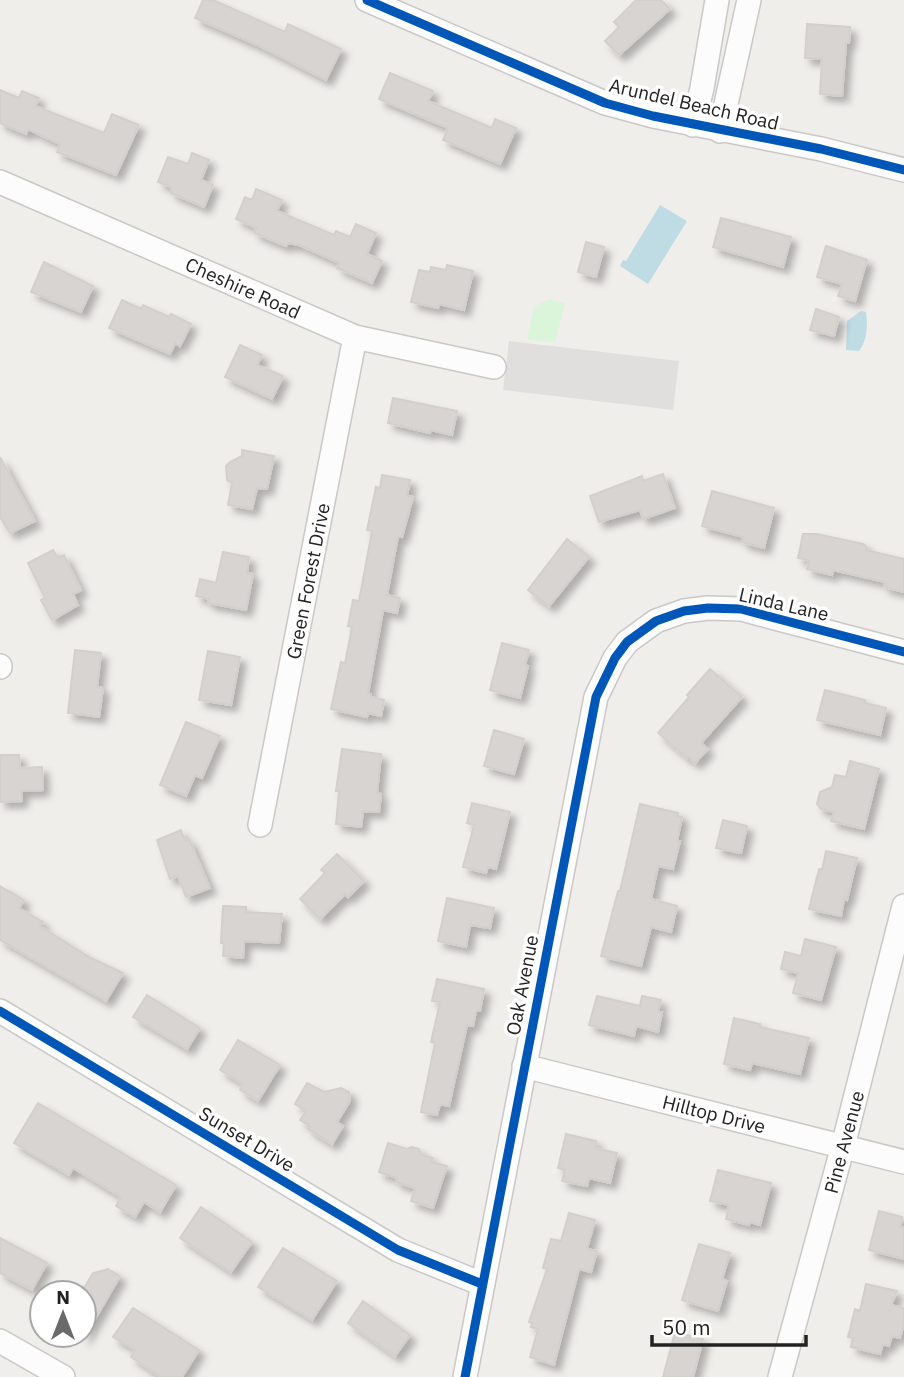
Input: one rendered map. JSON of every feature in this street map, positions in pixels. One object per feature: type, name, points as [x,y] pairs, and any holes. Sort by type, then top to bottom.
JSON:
[{"type":"street","name":"Arundel Beach Road","points":[[367,0],[605,103],[720,131],[821,149],[904,170]]},
{"type":"street","points":[[693,125],[717,0]]},
{"type":"street","points":[[720,131],[749,0]]},
{"type":"street","name":"Cheshire Road","points":[[0,182],[355,337],[494,367]]},
{"type":"street","name":"Green Forest Drive","points":[[260,825],[355,337]]},
{"type":"street","name":"Linda Lane","points":[[656,621],[684,611],[708,608],[741,609],[904,652]]},
{"type":"street","name":"Oak Avenue","points":[[465,1377],[596,698],[604,676],[621,650],[644,628],[656,621]]},
{"type":"street","name":"Pine Avenue","points":[[780,1377],[844,1146],[904,906]]},
{"type":"street","name":"Sunset Drive","points":[[0,1011],[398,1250],[482,1284]]},
{"type":"street","name":"Hilltop Drive","points":[[524,1066],[904,1162]]},
{"type":"street","points":[[0,1341],[63,1377]]},
{"type":"green space","points":[[549,299],[565,303],[555,343],[527,339],[534,307]]},
{"type":"shaded area","points":[[509,341],[679,361],[673,410],[503,390]]},
{"type":"water","points":[[660,205],[687,221],[648,284],[620,266],[623,260],[626,261]]},
{"type":"water","points":[[861,311],[866,312],[867,317],[864,343],[859,351],[846,350],[847,321]]},
{"type":"building","points":[[203,0],[213,0],[285,32],[288,24],[341,49],[326,80],[262,47],[195,18]]},
{"type":"building","points":[[636,0],[661,0],[670,9],[619,55],[605,41],[619,27],[614,22]]},
{"type":"building","points":[[807,24],[850,27],[849,43],[846,43],[842,96],[820,94],[822,59],[805,58]]},
{"type":"building","points":[[390,73],[433,91],[428,101],[492,128],[495,119],[516,128],[500,164],[443,140],[448,128],[379,99]]},
{"type":"building","points":[[0,90],[19,98],[22,91],[39,98],[35,106],[104,133],[112,114],[139,125],[116,175],[57,152],[60,144],[28,129],[26,134],[0,123]]},
{"type":"building","points":[[192,153],[209,160],[201,180],[213,185],[204,207],[171,193],[171,187],[158,182],[168,157],[188,164]]},
{"type":"building","points":[[256,189],[282,200],[277,211],[334,235],[336,231],[350,237],[356,224],[376,233],[367,254],[382,261],[372,283],[337,268],[340,263],[299,245],[288,243],[286,246],[254,233],[257,228],[236,219],[245,197],[252,200]]},
{"type":"building","points":[[721,218],[791,237],[783,267],[713,247]]},
{"type":"building","points":[[586,242],[604,247],[596,277],[578,272]]},
{"type":"building","points":[[826,246],[867,260],[855,301],[838,296],[842,284],[817,277]]},
{"type":"building","points":[[44,262],[93,286],[81,312],[31,292]]},
{"type":"building","points":[[447,265],[473,271],[464,310],[439,304],[438,308],[411,302],[419,270],[430,272],[431,267],[446,270]]},
{"type":"building","points":[[122,300],[141,309],[143,305],[169,317],[171,314],[191,324],[180,346],[175,343],[170,354],[109,328]]},
{"type":"building","points":[[816,309],[839,317],[834,336],[810,330]]},
{"type":"building","points":[[240,345],[262,355],[257,365],[283,376],[272,399],[225,377]]},
{"type":"building","points":[[393,398],[457,411],[452,435],[388,423]]},
{"type":"building","points":[[242,450],[274,456],[267,489],[257,488],[252,509],[228,505],[232,483],[227,480],[226,466],[242,456]]},
{"type":"building","points":[[0,457],[35,521],[10,533],[0,517]]},
{"type":"building","points":[[663,474],[675,508],[643,519],[640,510],[599,522],[590,496],[642,476],[643,481]]},
{"type":"building","points":[[382,475],[410,480],[407,496],[413,497],[402,537],[398,536],[387,595],[400,598],[397,613],[383,610],[368,694],[384,700],[381,716],[368,713],[367,717],[331,709],[341,662],[345,663],[352,627],[348,626],[353,600],[359,601],[372,531],[367,530],[376,487],[380,488]]},
{"type":"building","points":[[712,491],[774,508],[764,548],[742,542],[743,537],[702,526]]},
{"type":"building","points":[[803,534],[817,534],[863,544],[866,550],[904,559],[904,592],[884,587],[885,582],[833,570],[832,575],[807,569],[809,560],[798,558]]},
{"type":"building","points":[[567,539],[589,557],[549,606],[528,590]]},
{"type":"building","points":[[53,550],[58,558],[64,555],[81,590],[73,594],[78,605],[52,620],[41,600],[45,598],[28,563]]},
{"type":"building","points":[[223,552],[249,557],[247,573],[253,574],[246,610],[208,603],[209,599],[196,596],[200,579],[216,583]]},
{"type":"building","points":[[502,643],[529,650],[520,698],[490,690]]},
{"type":"building","points":[[75,650],[101,653],[97,687],[103,688],[99,717],[68,713]]},
{"type":"building","points":[[208,651],[240,657],[231,705],[199,700]]},
{"type":"building","points":[[710,669],[742,697],[701,743],[708,749],[695,763],[658,733]]},
{"type":"building","points":[[825,690],[886,708],[880,735],[817,720]]},
{"type":"building","points":[[186,722],[220,736],[202,778],[195,775],[186,796],[160,785]]},
{"type":"building","points":[[494,730],[524,739],[514,774],[484,766]]},
{"type":"building","points":[[342,749],[381,754],[377,793],[381,794],[379,812],[363,811],[361,827],[336,824],[339,791],[336,791]]},
{"type":"building","points":[[0,755],[19,755],[20,768],[42,767],[43,790],[21,791],[22,801],[0,802]]},
{"type":"building","points":[[850,761],[879,769],[864,829],[831,821],[834,812],[821,809],[817,804],[820,792],[832,787],[835,775],[846,777]]},
{"type":"building","points":[[472,803],[510,812],[496,869],[488,867],[486,873],[463,867],[474,825],[467,823]]},
{"type":"building","points":[[640,804],[678,813],[677,816],[682,817],[677,841],[680,841],[673,869],[658,866],[651,899],[677,906],[671,932],[651,927],[641,966],[601,956],[620,891]]},
{"type":"building","points":[[723,820],[747,826],[741,853],[716,848]]},
{"type":"building","points":[[181,830],[185,841],[189,839],[210,888],[186,897],[178,876],[170,879],[157,840]]},
{"type":"building","points":[[826,851],[857,858],[841,916],[809,909]]},
{"type":"building","points":[[337,854],[364,881],[348,897],[345,894],[320,919],[300,899],[325,873],[321,870]]},
{"type":"building","points":[[0,886],[24,900],[19,908],[43,922],[40,926],[89,957],[123,973],[106,1001],[0,940]]},
{"type":"building","points":[[447,898],[494,908],[490,928],[470,925],[466,947],[438,941]]},
{"type":"building","points":[[223,906],[246,907],[246,912],[282,914],[279,943],[244,941],[243,958],[223,956]]},
{"type":"building","points":[[805,939],[836,947],[821,1000],[793,993],[798,973],[781,969],[785,952],[801,956]]},
{"type":"building","points":[[437,979],[484,989],[480,1011],[476,1011],[473,1026],[467,1025],[449,1106],[440,1104],[437,1115],[421,1112],[440,1002],[432,1001]]},
{"type":"building","points":[[147,995],[200,1028],[187,1049],[133,1017]]},
{"type":"building","points":[[597,996],[640,1006],[642,996],[661,1000],[658,1012],[662,1012],[658,1032],[636,1026],[634,1036],[589,1025]]},
{"type":"building","points":[[734,1018],[809,1038],[800,1074],[752,1063],[750,1070],[724,1064]]},
{"type":"building","points":[[238,1040],[280,1065],[258,1101],[240,1090],[243,1084],[220,1070]]},
{"type":"building","points":[[307,1083],[324,1092],[341,1088],[349,1092],[350,1101],[337,1122],[343,1126],[332,1144],[308,1129],[310,1126],[300,1120],[306,1111],[295,1104]]},
{"type":"building","points":[[38,1103],[176,1185],[160,1212],[144,1202],[135,1217],[116,1206],[121,1197],[73,1168],[69,1175],[14,1143]]},
{"type":"building","points":[[566,1134],[596,1141],[595,1148],[617,1153],[610,1183],[589,1178],[587,1186],[562,1181],[565,1170],[558,1168]]},
{"type":"building","points":[[388,1143],[407,1149],[419,1149],[421,1154],[433,1158],[431,1162],[447,1166],[433,1208],[411,1201],[415,1188],[396,1182],[397,1178],[379,1172]]},
{"type":"building","points":[[718,1170],[771,1183],[760,1225],[726,1219],[729,1205],[710,1201]]},
{"type":"building","points":[[201,1207],[252,1242],[231,1272],[180,1238]]},
{"type":"building","points":[[879,1211],[902,1217],[900,1227],[904,1228],[904,1259],[869,1250]]},
{"type":"building","points":[[569,1213],[595,1220],[587,1249],[597,1251],[591,1272],[579,1269],[554,1365],[530,1357],[538,1329],[531,1327],[532,1323],[529,1322],[547,1269],[543,1268],[551,1239],[561,1241]]},
{"type":"building","points":[[0,1238],[47,1263],[38,1279],[28,1279],[28,1288],[0,1273]]},
{"type":"building","points":[[699,1244],[730,1253],[722,1279],[727,1281],[718,1311],[682,1300]]},
{"type":"building","points":[[283,1248],[337,1281],[312,1320],[258,1287]]},
{"type":"building","points":[[108,1269],[120,1276],[98,1314],[98,1279],[89,1279],[93,1273]]},
{"type":"building","points":[[866,1284],[897,1291],[891,1305],[904,1308],[904,1324],[900,1338],[892,1336],[889,1346],[883,1344],[880,1354],[851,1347],[853,1338],[848,1337],[855,1309],[860,1311]]},
{"type":"building","points":[[363,1301],[410,1335],[395,1356],[348,1323]]},
{"type":"building","points":[[133,1308],[199,1350],[182,1377],[161,1377],[131,1357],[135,1350],[113,1337]]},
{"type":"building","points":[[675,1332],[703,1339],[693,1377],[663,1377]]},
{"type":"cycle path","points":[[367,0],[605,103],[653,116],[821,149],[904,170]]},
{"type":"cycle path","points":[[465,1377],[596,697],[615,658],[627,642],[656,621],[684,611],[708,608],[741,609],[904,652]]},
{"type":"cycle path","points":[[0,1011],[398,1250],[482,1284]]}]
